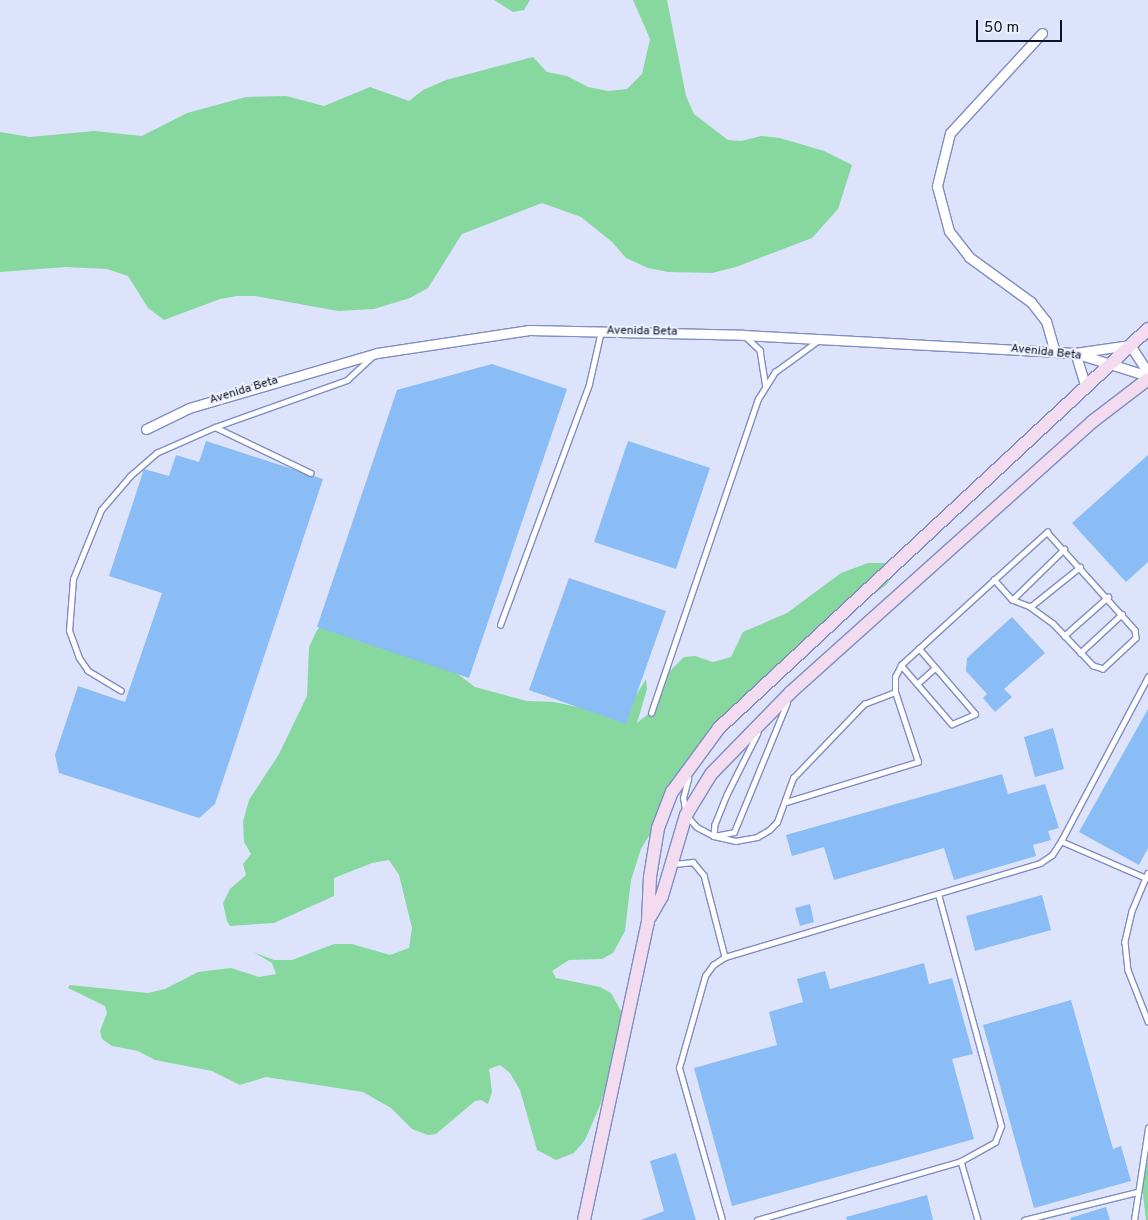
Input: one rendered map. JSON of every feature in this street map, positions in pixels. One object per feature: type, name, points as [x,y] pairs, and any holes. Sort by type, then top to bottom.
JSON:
[{"type":"main road","points":[[584,1220],[648,922],[650,877],[658,828],[672,792],[702,750],[742,706],[1148,329]]},
{"type":"main road","points":[[648,922],[662,896],[686,814],[711,774],[791,692],[1093,421],[1148,376]]},
{"type":"street","points":[[1042,33],[950,133],[937,186],[949,231],[969,257],[1031,302],[1046,321],[1055,352]]},
{"type":"street","name":"Avenida Beta","points":[[146,429],[189,408],[377,353],[529,330],[743,334],[1075,353],[1148,376]]},
{"type":"street","points":[[1086,388],[1075,353],[1130,345],[1148,376]]},
{"type":"lane","points":[[500,625],[589,384],[601,332]]},
{"type":"lane","points":[[743,334],[760,350],[766,386]]},
{"type":"lane","points":[[651,713],[758,399],[775,372],[822,338]]},
{"type":"lane","points":[[121,691],[88,672],[79,658],[68,631],[73,579],[100,510],[130,476],[156,453],[215,427],[347,380],[377,353]]},
{"type":"lane","points":[[215,427],[311,473]]},
{"type":"lane","points":[[786,802],[918,762],[895,692],[895,677],[901,665],[994,580],[1048,532],[1108,597],[1135,630],[1136,638],[1126,651],[1103,669],[1093,666],[1064,636],[1030,607],[1012,600],[994,580]]},
{"type":"lane","points":[[1012,600],[1064,549]]},
{"type":"lane","points":[[1030,607],[1080,567]]},
{"type":"lane","points":[[1064,636],[1108,597]]},
{"type":"lane","points":[[1080,653],[1122,614]]},
{"type":"lane","points":[[901,665],[952,724],[975,714],[918,650]]},
{"type":"lane","points":[[917,684],[935,668]]},
{"type":"lane","points":[[722,1220],[679,1068],[705,976],[713,965],[725,957],[1040,863],[1052,855],[1061,841],[1146,687],[1148,677]]},
{"type":"lane","points":[[714,836],[734,832],[764,753],[791,692]]},
{"type":"lane","points":[[702,750],[686,784],[683,798],[686,814],[697,827],[714,836],[735,841],[756,837],[777,822],[786,802],[793,778],[849,719],[864,704],[895,692]]},
{"type":"lane","points":[[714,836],[715,824],[727,795],[766,716]]},
{"type":"lane","points":[[1061,841],[1147,875],[1132,911],[1125,942],[1128,970],[1148,1021]]},
{"type":"lane","points":[[670,864],[693,862],[704,875],[725,957]]},
{"type":"lane","points":[[756,1220],[961,1160],[995,1142],[1001,1126],[938,894]]},
{"type":"lane","points":[[1134,1220],[1148,1128]]},
{"type":"lane","points":[[961,1160],[978,1220]]},
{"type":"lane","points":[[1024,1220],[1137,1192]]},
{"type":"green space","points":[[494,0],[530,0],[524,10],[513,12]]},
{"type":"green space","points":[[633,0],[667,0],[686,96],[694,114],[728,140],[741,141],[761,136],[780,138],[824,151],[852,165],[838,209],[812,238],[736,267],[712,273],[668,272],[648,268],[626,258],[612,242],[581,217],[542,203],[462,234],[428,288],[410,298],[374,309],[338,311],[255,296],[237,296],[220,299],[164,320],[148,308],[128,276],[107,269],[66,267],[0,272],[0,132],[30,137],[94,131],[142,136],[187,113],[246,97],[286,96],[324,106],[370,87],[409,101],[423,90],[446,80],[533,57],[547,72],[567,76],[588,87],[608,91],[627,89],[642,74],[650,39]]},
{"type":"green space","points":[[868,563],[903,563],[886,585],[850,612],[710,736],[641,849],[631,880],[625,931],[613,953],[602,959],[569,960],[552,971],[556,978],[600,987],[611,993],[621,1011],[621,1033],[601,1103],[585,1140],[574,1153],[556,1160],[537,1150],[520,1090],[510,1073],[500,1065],[489,1069],[492,1092],[488,1104],[481,1100],[475,1101],[436,1134],[428,1135],[412,1129],[391,1108],[363,1092],[266,1077],[240,1085],[212,1071],[155,1060],[138,1051],[112,1046],[102,1039],[100,1031],[107,1013],[105,1006],[68,988],[70,985],[148,993],[165,989],[198,972],[231,968],[259,977],[276,974],[272,963],[253,952],[274,960],[292,960],[334,944],[352,944],[390,955],[409,948],[412,928],[399,875],[389,860],[372,863],[334,878],[334,896],[274,923],[230,926],[227,921],[223,903],[230,889],[246,875],[243,864],[251,854],[244,842],[243,822],[249,800],[279,754],[307,696],[309,647],[317,630],[328,621],[440,661],[475,687],[527,701],[554,702],[606,713],[629,707],[646,679],[647,689],[637,723],[647,715],[666,675],[684,657],[695,656],[713,662],[731,657],[743,632],[787,613],[841,573]]},
{"type":"green space","points":[[1148,1159],[1148,1220],[1146,1220],[1142,1185]]},
{"type":"building","points":[[492,364],[567,389],[469,678],[317,627],[397,390]]},
{"type":"building","points":[[206,441],[323,479],[215,804],[199,818],[59,773],[55,755],[78,686],[125,702],[162,593],[109,576],[144,469],[169,476],[176,455],[199,462]]},
{"type":"building","points":[[628,441],[710,468],[676,569],[594,542]]},
{"type":"building","points":[[1148,455],[1148,562],[1126,582],[1072,523]]},
{"type":"building","points":[[569,578],[666,611],[626,724],[529,690]]},
{"type":"building","points":[[1012,617],[1045,653],[1004,689],[1012,697],[995,712],[983,698],[987,694],[966,671],[967,658]]},
{"type":"building","points":[[1148,709],[1148,848],[1139,865],[1079,832]]},
{"type":"building","points":[[1053,728],[1064,769],[1035,777],[1024,737]]},
{"type":"building","points":[[1002,774],[1008,794],[1045,784],[1059,828],[1048,831],[1051,840],[1033,845],[1036,856],[954,880],[944,848],[834,880],[824,847],[792,856],[786,835]]},
{"type":"building","points":[[1042,895],[1051,930],[975,951],[966,916]]},
{"type":"building","points":[[810,904],[814,922],[800,926],[795,908]]},
{"type":"building","points":[[924,963],[929,984],[952,978],[973,1054],[952,1059],[974,1139],[732,1206],[694,1068],[777,1045],[769,1012],[803,1002],[797,979],[825,971],[830,989]]},
{"type":"building","points":[[1071,1000],[1113,1149],[1121,1146],[1131,1181],[1034,1208],[983,1025]]},
{"type":"building","points":[[676,1153],[696,1220],[641,1220],[664,1211],[650,1161]]},
{"type":"building","points":[[927,1195],[933,1220],[847,1220],[846,1217]]},
{"type":"building","points":[[1106,1207],[1110,1220],[1071,1220],[1070,1218]]}]
